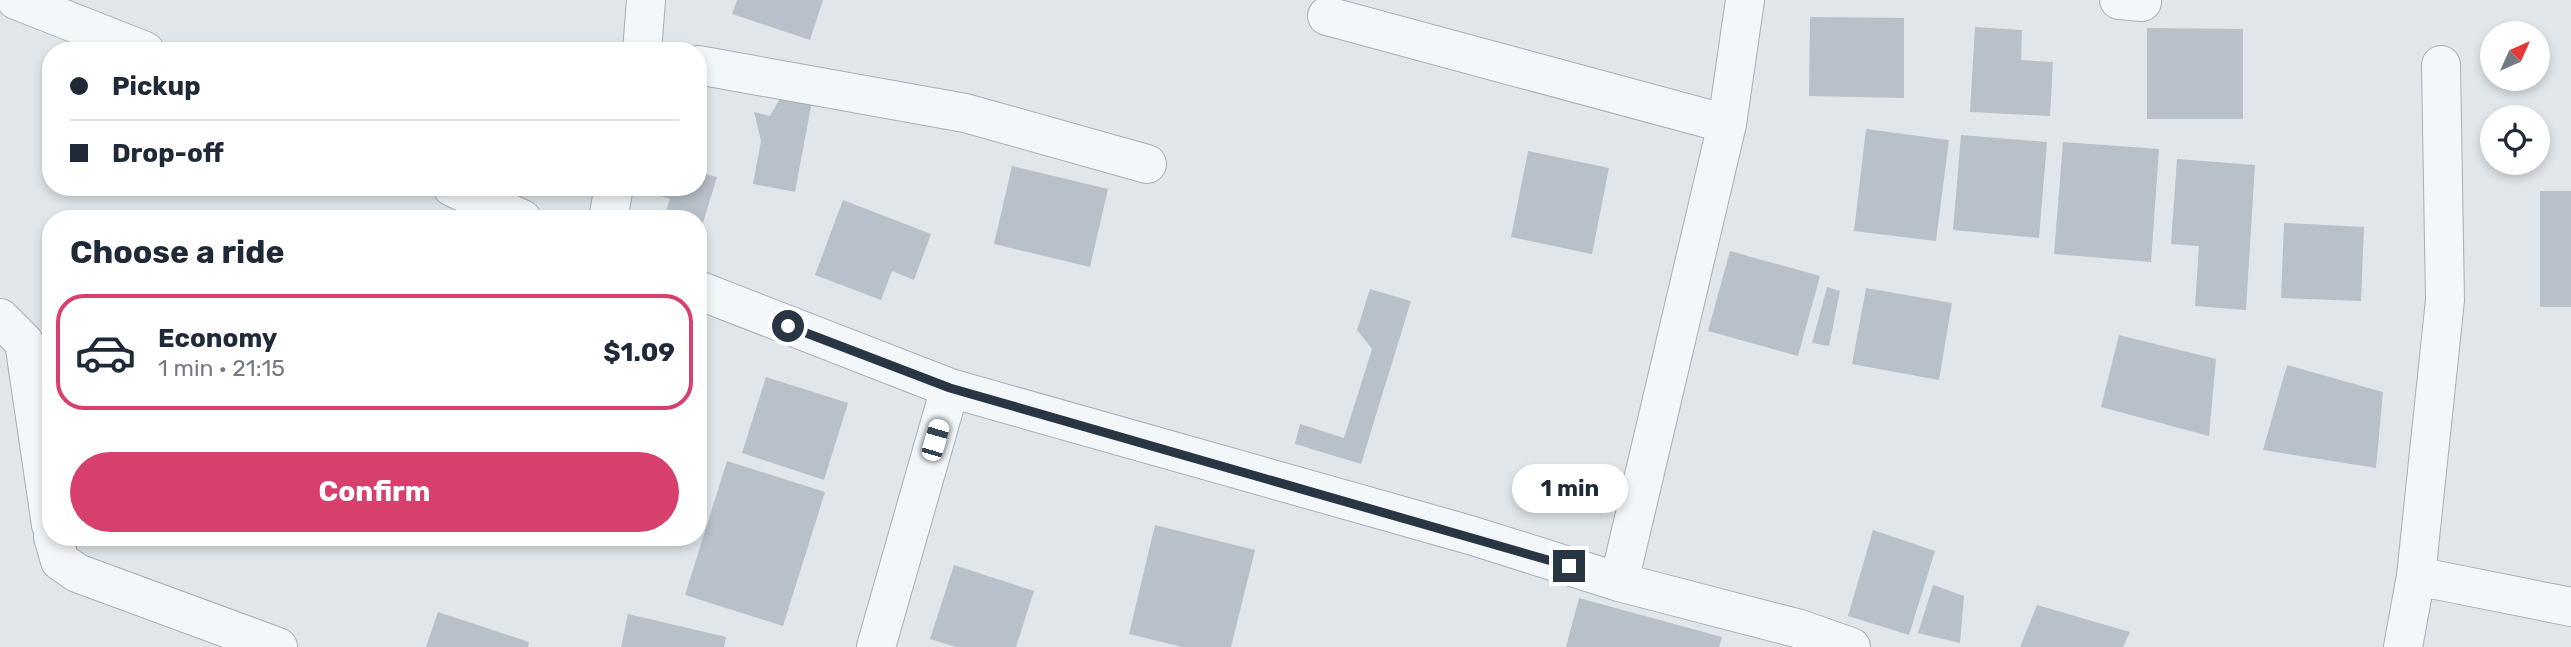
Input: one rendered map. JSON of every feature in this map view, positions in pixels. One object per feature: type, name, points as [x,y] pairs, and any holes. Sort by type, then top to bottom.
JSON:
[{"type":"street","points":[[643,42],[646,0]]},
{"type":"street","points":[[1619,582],[1727,124],[1745,0]]},
{"type":"street","points":[[22,1],[123,42]]},
{"type":"street","points":[[1327,16],[1727,124]]},
{"type":"street","points":[[2403,647],[2416,576],[2445,300],[2441,65]]},
{"type":"street","points":[[707,67],[965,113],[1147,164]]},
{"type":"street","points":[[472,196],[502,210]]},
{"type":"street","points":[[707,294],[950,388],[1470,535],[1797,638],[1851,647]]},
{"type":"street","points":[[0,318],[23,342],[42,466]]},
{"type":"street","points":[[876,647],[950,388]]},
{"type":"street","points":[[55,546],[60,561],[77,573],[278,647]]},
{"type":"street","points":[[2416,576],[2571,607]]},
{"type":"building","points":[[737,0],[823,0],[810,40],[732,14]]},
{"type":"building","points":[[1810,17],[1904,18],[1904,98],[1809,96]]},
{"type":"building","points":[[1975,27],[2022,30],[2021,60],[2053,62],[2050,116],[1970,112]]},
{"type":"building","points":[[2147,28],[2243,29],[2243,119],[2147,119]]},
{"type":"building","points":[[782,95],[812,101],[795,192],[753,184],[761,141],[754,112],[770,116]]},
{"type":"building","points":[[1866,129],[1949,140],[1936,241],[1854,231]]},
{"type":"building","points":[[1961,135],[2047,142],[2039,238],[1953,230]]},
{"type":"building","points":[[2063,142],[2159,149],[2151,262],[2054,254]]},
{"type":"building","points":[[1528,151],[1609,168],[1592,254],[1511,237]]},
{"type":"building","points":[[2177,159],[2255,165],[2246,310],[2195,306],[2199,246],[2171,244]]},
{"type":"building","points":[[1012,166],[1108,189],[1090,267],[994,244]]},
{"type":"building","points":[[707,174],[717,177],[707,210],[666,210],[670,199],[661,196],[707,196]]},
{"type":"building","points":[[2540,191],[2571,191],[2571,307],[2540,307]]},
{"type":"building","points":[[843,200],[931,234],[914,280],[892,271],[881,300],[815,275]]},
{"type":"building","points":[[2284,223],[2364,227],[2361,301],[2281,298]]},
{"type":"building","points":[[1730,251],[1820,276],[1798,356],[1708,331]]},
{"type":"building","points":[[1827,287],[1840,291],[1829,346],[1812,343]]},
{"type":"building","points":[[1866,288],[1952,303],[1939,380],[1852,364]]},
{"type":"building","points":[[1370,289],[1411,301],[1361,464],[1295,444],[1300,424],[1344,438],[1372,349],[1357,330]]},
{"type":"building","points":[[2119,335],[2216,359],[2209,436],[2101,407]]},
{"type":"building","points":[[2287,365],[2383,392],[2376,468],[2263,450]]},
{"type":"building","points":[[766,377],[848,403],[824,480],[742,453]]},
{"type":"building","points":[[727,461],[825,492],[783,626],[685,595],[700,546],[707,546],[707,525]]},
{"type":"building","points":[[1155,525],[1255,550],[1231,647],[1182,647],[1129,634]]},
{"type":"building","points":[[1873,530],[1935,551],[1909,635],[1848,616]]},
{"type":"building","points":[[954,565],[1034,591],[1016,647],[956,647],[930,639]]},
{"type":"building","points":[[1933,585],[1964,596],[1960,643],[1918,633]]},
{"type":"building","points":[[1579,598],[1722,637],[1719,647],[1566,647]]},
{"type":"building","points":[[2037,605],[2130,632],[2123,647],[2020,647]]},
{"type":"building","points":[[438,612],[529,642],[528,647],[426,647]]},
{"type":"building","points":[[628,614],[726,637],[724,647],[621,647]]},
{"type":"route","points":[[788,326],[950,388],[1470,535],[1569,566]]}]
